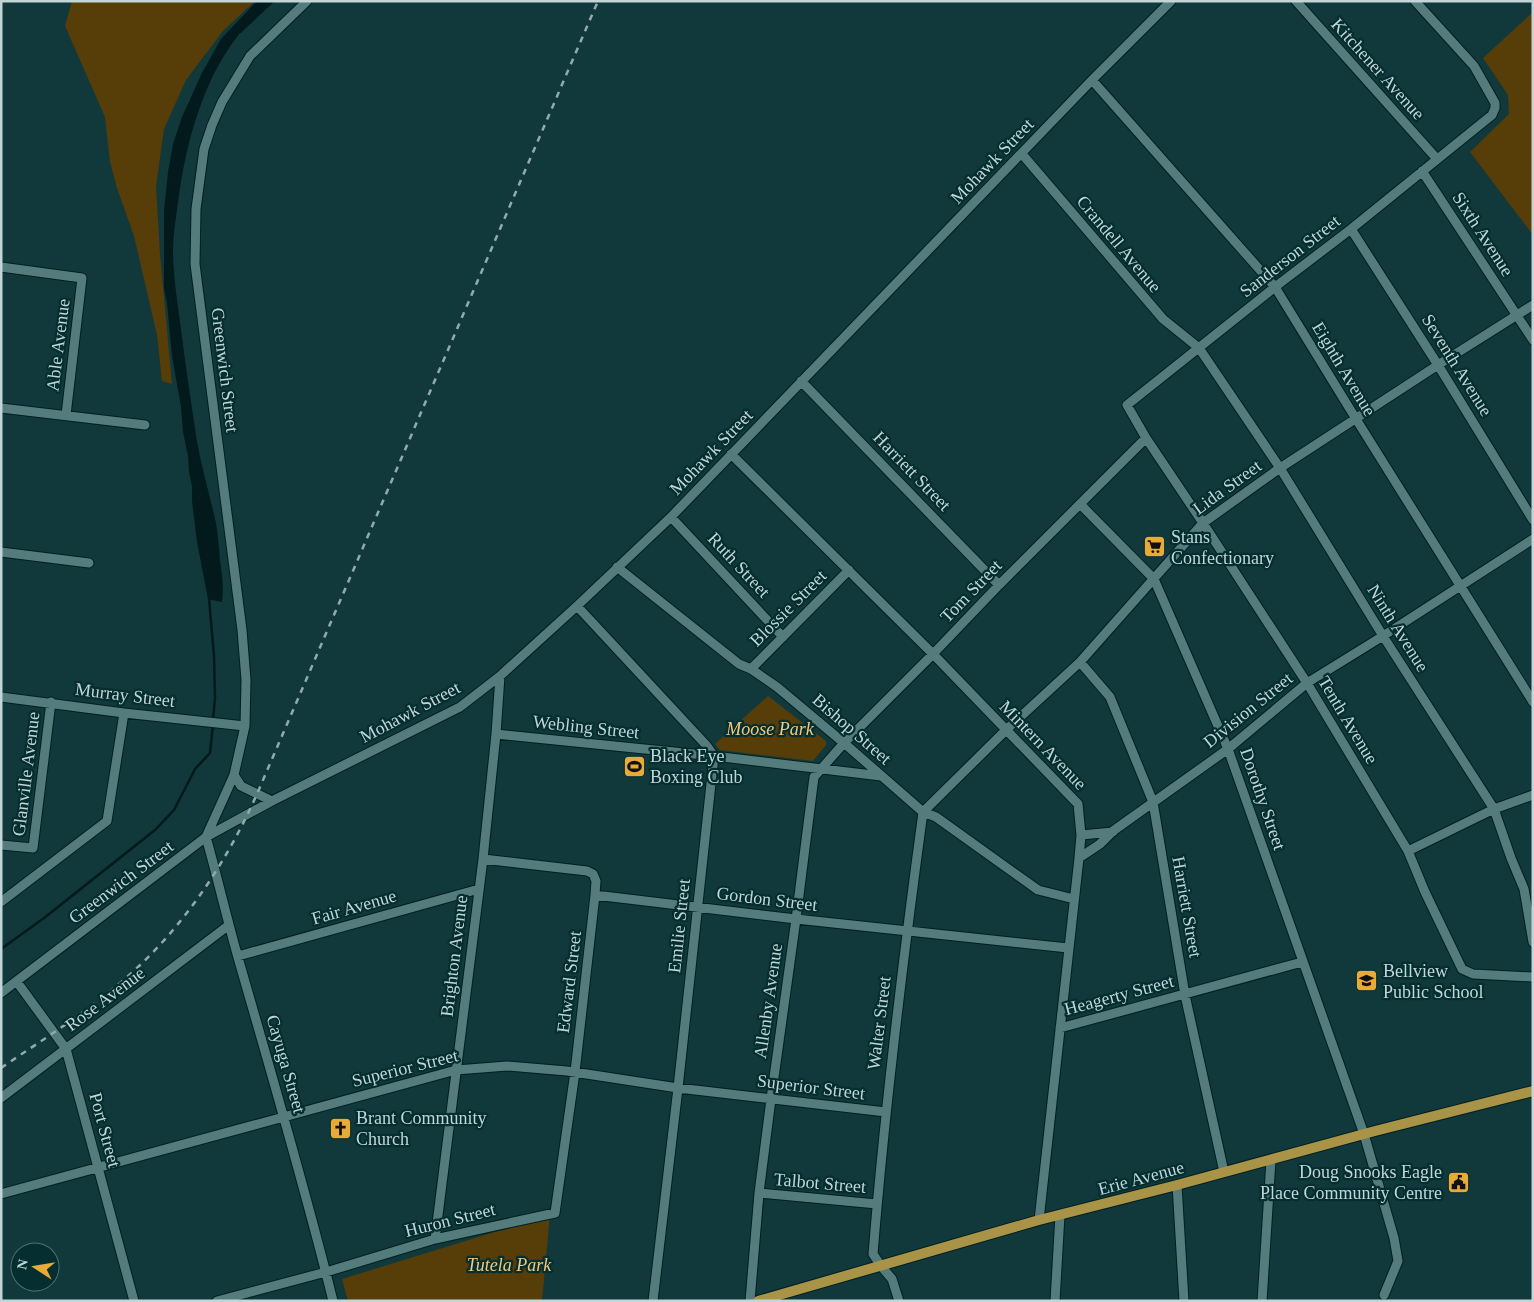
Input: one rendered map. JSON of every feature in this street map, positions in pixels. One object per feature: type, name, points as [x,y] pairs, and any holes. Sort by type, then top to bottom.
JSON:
[{"type":"main road","name":"Erie Avenue","points":[[758,1301],[781,1297],[1039,1220],[1533,1091]]},
{"type":"street","name":"Greenwich Street","points":[[1,993],[206,837],[234,775],[246,680],[242,630],[195,264],[196,209],[204,149],[222,102],[250,56],[307,1]]},
{"type":"street","name":"Mohawk Street","points":[[206,837],[272,801],[460,707],[500,676],[671,517],[1092,80],[1171,1]]},
{"type":"street","name":"Kitchener Avenue","points":[[1296,1],[1437,159]]},
{"type":"street","name":"Sanderson Street","points":[[1146,438],[1127,405],[1350,230],[1492,115],[1496,108],[1495,103],[1474,66],[1416,1]]},
{"type":"street","name":"Eighth Avenue","points":[[1092,80],[1275,287],[1533,702]]},
{"type":"street","name":"Crandell Avenue","points":[[1022,154],[1163,319],[1199,348]]},
{"type":"street","name":"Sixth Avenue","points":[[1422,171],[1533,340]]},
{"type":"street","name":"Seventh Avenue","points":[[1350,230],[1438,364],[1533,520]]},
{"type":"street","name":"Able Avenue","points":[[1,267],[82,278],[66,415]]},
{"type":"street","name":"Lida Street","points":[[923,812],[1006,730],[1080,662],[1203,523],[1280,468],[1438,364],[1533,305]]},
{"type":"street","name":"Ninth Avenue","points":[[1199,348],[1280,468],[1383,636],[1494,809],[1524,889],[1533,942]]},
{"type":"street","name":"Harriett Street","points":[[801,381],[999,585]]},
{"type":"street","points":[[1,408],[145,425]]},
{"type":"street","name":"Tom Street","points":[[821,768],[999,585],[1146,438]]},
{"type":"street","name":"Tenth Avenue","points":[[1146,438],[1307,683],[1408,851],[1425,892],[1462,969],[1472,974],[1533,977]]},
{"type":"street","name":"Mintern Avenue","points":[[731,454],[933,654],[1078,804],[1081,835],[1079,858],[1039,1220]]},
{"type":"street","name":"Dorothy Street","points":[[1080,504],[1154,579],[1228,748],[1364,1134],[1394,1238],[1398,1261],[1384,1295]]},
{"type":"street","name":"Ruth Street","points":[[671,517],[783,636]]},
{"type":"street","name":"Division Street","points":[[1079,858],[1228,748],[1307,683],[1533,538]]},
{"type":"street","points":[[1,552],[89,563]]},
{"type":"street","name":"Bishop Street","points":[[617,567],[739,664],[751,669],[777,687],[923,812],[936,817],[1038,890],[1074,899]]},
{"type":"street","name":"Blossie Street","points":[[751,669],[849,570]]},
{"type":"street","points":[[577,606],[707,746],[714,756]]},
{"type":"street","name":"Harriett Street","points":[[1080,662],[1110,697],[1153,802],[1185,995],[1224,1172]]},
{"type":"street","name":"Brighton Avenue","points":[[435,1240],[483,858],[500,676]]},
{"type":"street","name":"Murray Street","points":[[1,696],[124,713],[240,726]]},
{"type":"street","name":"Glanville Avenue","points":[[1,845],[33,848],[51,702]]},
{"type":"street","points":[[1,902],[107,821],[124,713]]},
{"type":"street","name":"Webling Street","points":[[496,734],[714,756],[881,776]]},
{"type":"street","name":"Emilie Street","points":[[653,1301],[714,756]]},
{"type":"street","name":"Allenby Avenue","points":[[750,1301],[759,1193],[771,1098],[814,777],[821,768]]},
{"type":"street","points":[[234,775],[241,786],[272,801]]},
{"type":"street","points":[[1408,851],[1494,809],[1533,795]]},
{"type":"street","name":"Walter Street","points":[[899,1301],[892,1279],[873,1254],[906,930],[923,812]]},
{"type":"street","points":[[1081,835],[1113,832]]},
{"type":"street","name":"Cayuga Street","points":[[206,837],[333,1301]]},
{"type":"street","points":[[483,858],[587,871],[595,877],[595,895]]},
{"type":"street","name":"Fair Avenue","points":[[238,956],[479,889]]},
{"type":"street","name":"Gordon Street","points":[[595,895],[1068,948]]},
{"type":"street","name":"Edward Street","points":[[575,1072],[595,895]]},
{"type":"street","name":"Rose Avenue","points":[[1,1098],[229,925]]},
{"type":"street","name":"Heagerty Street","points":[[1060,1028],[1302,962]]},
{"type":"street","name":"Port Street","points":[[17,982],[66,1049],[134,1301]]},
{"type":"street","name":"Superior Street","points":[[1,1194],[456,1070],[507,1066],[575,1072],[678,1088],[886,1112]]},
{"type":"street","name":"Huron Street","points":[[216,1301],[326,1272],[435,1240],[556,1213],[575,1072]]},
{"type":"street","points":[[1262,1301],[1270,1160]]},
{"type":"street","points":[[1177,1185],[1184,1301]]},
{"type":"street","name":"Talbot Street","points":[[759,1193],[877,1204]]},
{"type":"street","points":[[1054,1301],[1060,1215]]},
{"type":"green space","points":[[72,1],[255,1],[223,31],[186,80],[164,129],[156,186],[172,384],[162,381],[157,335],[134,236],[110,162],[105,117],[65,26]]},
{"type":"green space","points":[[1533,12],[1533,235],[1470,152],[1509,114],[1508,95],[1483,58]]},
{"type":"green space","name":"Moose Park","points":[[768,696],[826,741],[826,745],[813,761],[720,750],[715,744]]},
{"type":"green space","name":"Tutela Park","points":[[550,1215],[542,1301],[348,1301],[342,1279]]},
{"type":"water","points":[[257,1],[272,1],[251,20],[233,42],[218,66],[196,119],[182,174],[173,244],[175,286],[197,442],[217,528],[223,592],[222,602],[208,599],[197,542],[192,486],[172,356],[164,289],[164,210],[173,144],[182,117],[202,73],[221,39]]},
{"type":"waterway","points":[[260,11],[240,32],[273,1]]},
{"type":"waterway","points":[[209,598],[214,656],[215,698],[213,719]]},
{"type":"waterway","points":[[1,949],[44,918],[155,830],[174,810],[195,769],[210,753],[213,725]]},
{"type":"railway","points":[[1,1068],[58,1030],[114,988],[137,968],[158,947],[197,900],[230,848],[257,794],[598,1]]},
{"type":"place","name":"Stans Confectionary","points":[[1155,547]]},
{"type":"place","name":"Black Eye Boxing Club","points":[[634,766]]},
{"type":"place","name":"Bellview Public School","points":[[1367,981]]},
{"type":"place","name":"Brant Community Church","points":[[340,1128]]},
{"type":"place","name":"Doug Snooks Eagle Place Community Centre","points":[[1458,1182]]}]
